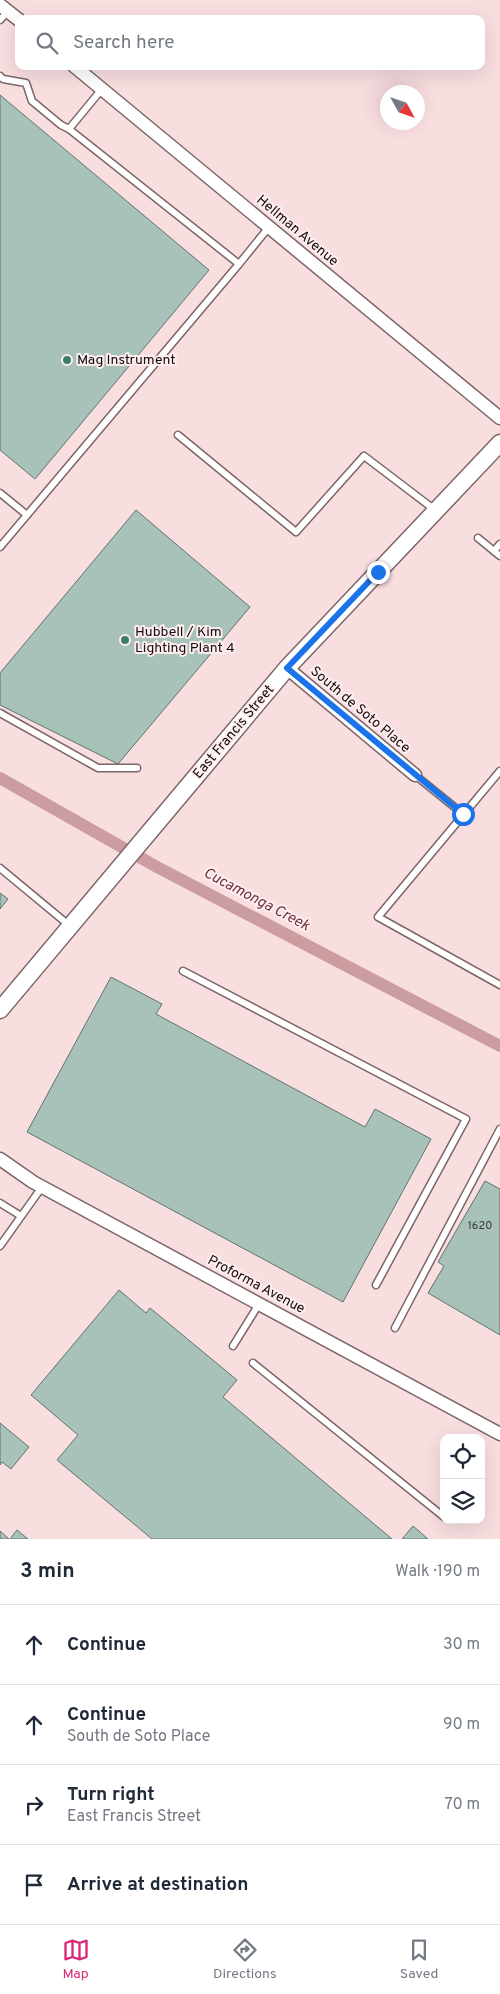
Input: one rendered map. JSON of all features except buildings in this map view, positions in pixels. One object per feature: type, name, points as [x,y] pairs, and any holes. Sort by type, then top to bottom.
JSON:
[{"type":"street","points":[[3,12],[15,18]]},
{"type":"street","name":"Hellman Avenue","points":[[79,70],[500,418]]},
{"type":"street","name":"East Francis Street","points":[[0,1010],[287,668],[500,443]]},
{"type":"street","name":"South de Soto Place","points":[[287,668],[415,776]]},
{"type":"street","name":"Proforma Avenue","points":[[0,1159],[42,1187],[500,1434]]},
{"type":"lane","points":[[0,76],[3,79],[26,83],[32,101],[61,125],[69,128],[238,264]]},
{"type":"lane","points":[[69,128],[102,89]]},
{"type":"lane","points":[[0,547],[269,227]]},
{"type":"lane","points":[[178,435],[296,532],[364,456],[436,511]]},
{"type":"lane","points":[[0,493],[27,515]]},
{"type":"lane","points":[[478,538],[500,556]]},
{"type":"lane","points":[[494,551],[500,544]]},
{"type":"lane","points":[[0,713],[98,768],[137,768]]},
{"type":"lane","points":[[500,771],[378,917],[500,985]]},
{"type":"lane","points":[[415,776],[463,814]]},
{"type":"lane","points":[[0,868],[70,926]]},
{"type":"lane","points":[[183,971],[466,1119],[376,1285]]},
{"type":"lane","points":[[396,1328],[500,1129]]},
{"type":"lane","points":[[0,1246],[42,1187]]},
{"type":"lane","points":[[0,1203],[22,1216]]},
{"type":"lane","points":[[233,1346],[260,1304]]},
{"type":"lane","points":[[253,1363],[440,1514]]},
{"type":"waterway","name":"Cucamonga Creek","points":[[0,778],[157,867],[500,1046]]},
{"type":"place","name":"Mag Instrument","points":[[67,360]]},
{"type":"place","name":"Hubbell / Kim Lighting Plant 4","points":[[125,640]]},
{"type":"route","points":[[378,572],[287,668],[463,814]]}]
